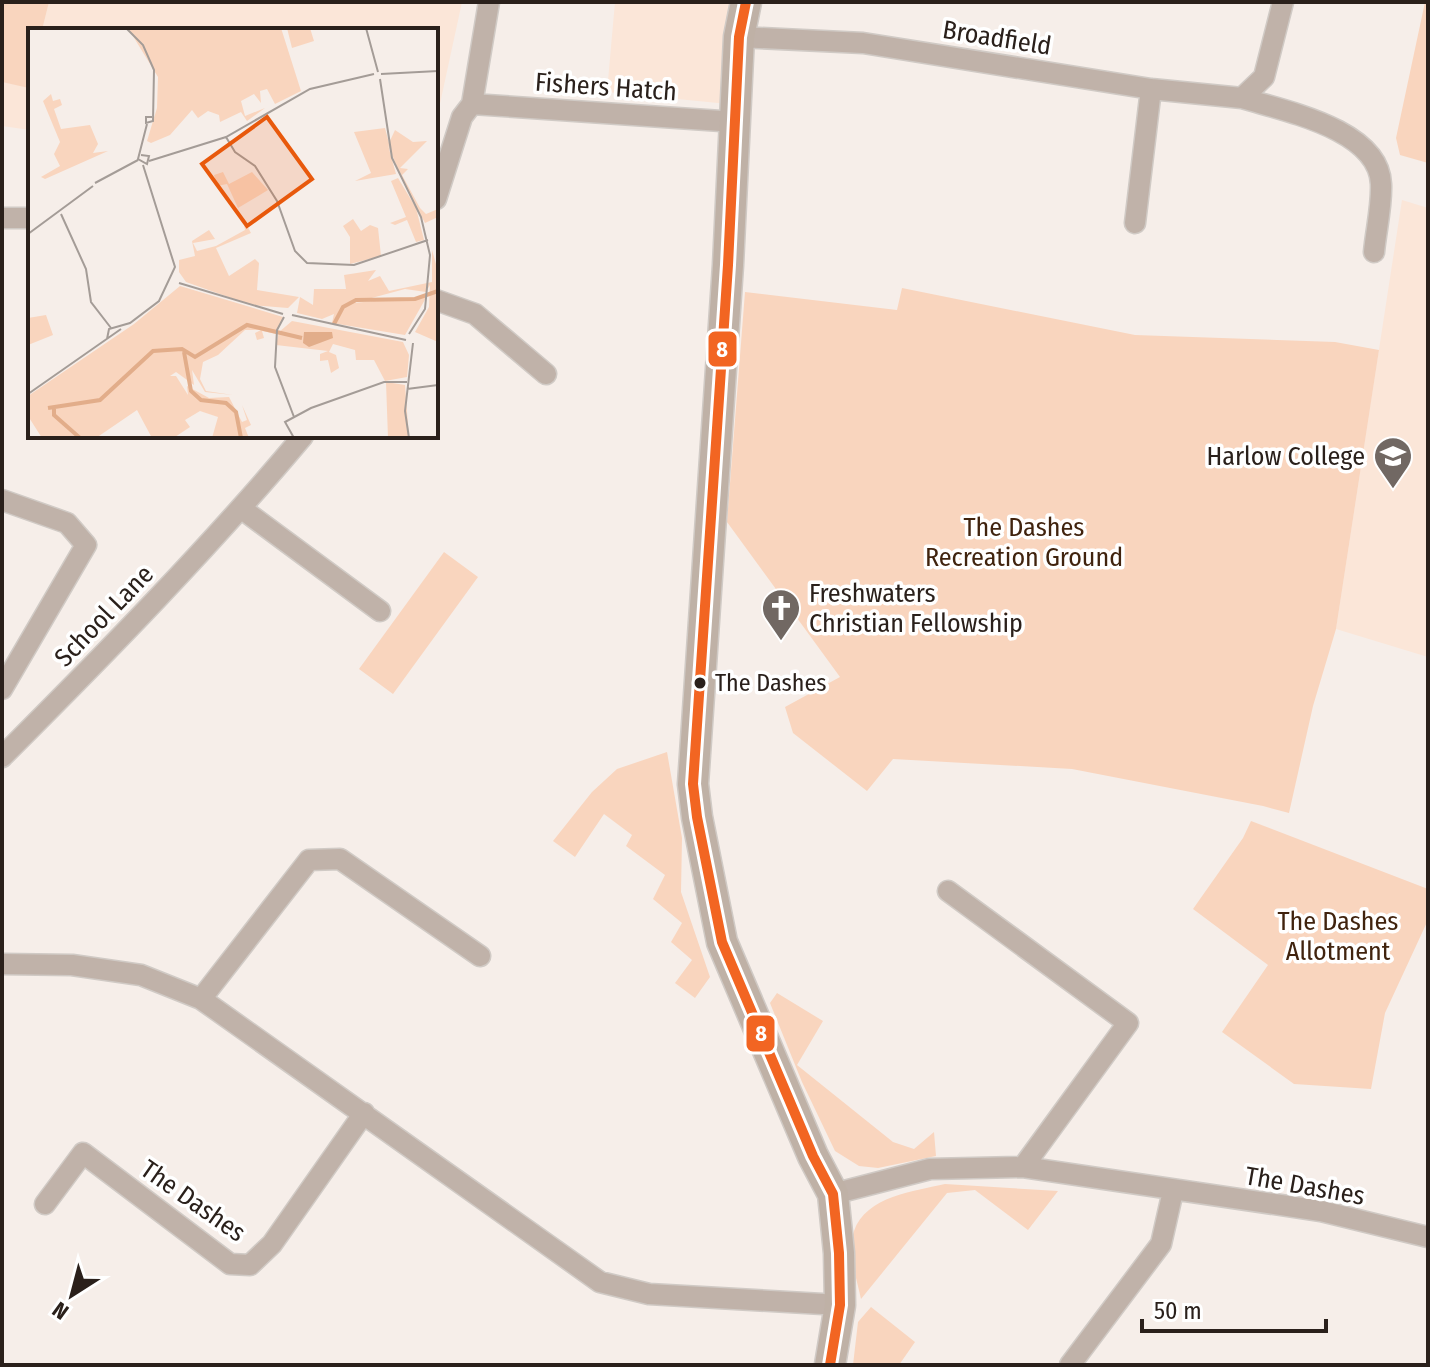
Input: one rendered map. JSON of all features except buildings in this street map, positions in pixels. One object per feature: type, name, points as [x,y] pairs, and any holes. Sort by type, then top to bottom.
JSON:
[{"type":"street","points":[[438,193],[462,117],[472,104],[489,2]]},
{"type":"street","points":[[746,2],[739,37],[693,784],[722,942],[813,1156],[833,1194],[840,1305],[830,1365]]},
{"type":"street","points":[[1242,98],[1264,77],[1283,2]]},
{"type":"street","name":"Broadfield","points":[[739,37],[863,43],[1151,89],[1242,98],[1332,126],[1370,154],[1381,182],[1374,252]]},
{"type":"street","points":[[1135,223],[1151,89]]},
{"type":"street","name":"Fishers Hatch","points":[[472,104],[736,122]]},
{"type":"street","points":[[2,218],[28,218]]},
{"type":"street","points":[[438,301],[475,314],[546,374]]},
{"type":"street","name":"School Lane","points":[[2,757],[242,509],[301,438]]},
{"type":"street","points":[[2,500],[67,523],[86,545],[2,689]]},
{"type":"street","points":[[242,509],[380,611]]},
{"type":"street","points":[[201,999],[309,860],[340,859],[480,956]]},
{"type":"street","points":[[948,891],[1128,1023],[1023,1167]]},
{"type":"street","points":[[2,964],[72,965],[141,975],[201,999],[600,1282],[649,1294],[840,1305]]},
{"type":"street","name":"The Dashes","points":[[45,1204],[83,1153],[230,1264],[250,1265],[272,1244],[364,1113]]},
{"type":"street","name":"The Dashes","points":[[833,1194],[930,1169],[1023,1167],[1321,1211],[1428,1237]]},
{"type":"street","points":[[1070,1365],[1161,1244],[1173,1191]]},
{"type":"shaded area","points":[[49,2],[462,2],[438,113],[438,28],[42,28]]},
{"type":"shaded area","points":[[615,2],[734,2],[728,104],[607,92]]},
{"type":"shaded area","points":[[2,82],[28,87],[28,130],[2,126]]},
{"type":"shaded area","name":"Harlow College","points":[[1402,200],[1428,208],[1428,657],[1336,629]]},
{"type":"green space","points":[[2,2],[49,2],[42,28],[28,28],[28,88],[2,82]]},
{"type":"green space","points":[[1425,2],[1428,2],[1428,163],[1400,155],[1396,138]]},
{"type":"green space","name":"The Dashes Recreation Ground","points":[[902,288],[1135,335],[1335,342],[1379,350],[1336,629],[1313,706],[1289,813],[1072,769],[893,759],[867,791],[793,733],[785,707],[840,677],[727,522],[745,292],[897,310]]},
{"type":"green space","points":[[444,552],[478,577],[393,694],[359,669]]},
{"type":"green space","points":[[667,752],[682,838],[681,892],[710,977],[695,998],[675,983],[692,960],[671,942],[682,923],[653,899],[665,875],[626,846],[632,835],[604,814],[575,857],[553,841],[592,792],[617,769]]},
{"type":"green space","name":"The Dashes Allotment","points":[[1251,821],[1428,889],[1428,920],[1385,1013],[1371,1089],[1294,1084],[1222,1032],[1268,965],[1193,909],[1243,838]]},
{"type":"green space","points":[[777,993],[823,1021],[797,1065],[893,1142],[914,1149],[934,1132],[936,1156],[878,1168],[859,1166],[835,1151],[802,1082],[770,1003]]},
{"type":"green space","points":[[945,1184],[1058,1191],[1028,1230],[975,1190],[947,1193],[861,1299],[852,1247],[854,1231],[860,1219],[869,1210],[893,1197]]},
{"type":"green space","points":[[871,1307],[915,1342],[899,1365],[853,1365],[858,1322]]},
{"type":"transit line","name":"8","points":[[746,2],[739,37],[728,265],[693,784],[722,942],[813,1156],[833,1194],[840,1305],[830,1365]]},
{"type":"place","name":"Harlow College","points":[[1393,490]]},
{"type":"place","name":"Freshwaters Christian Fellowship","points":[[781,642]]},
{"type":"place","name":"The Dashes","points":[[700,683]]}]
